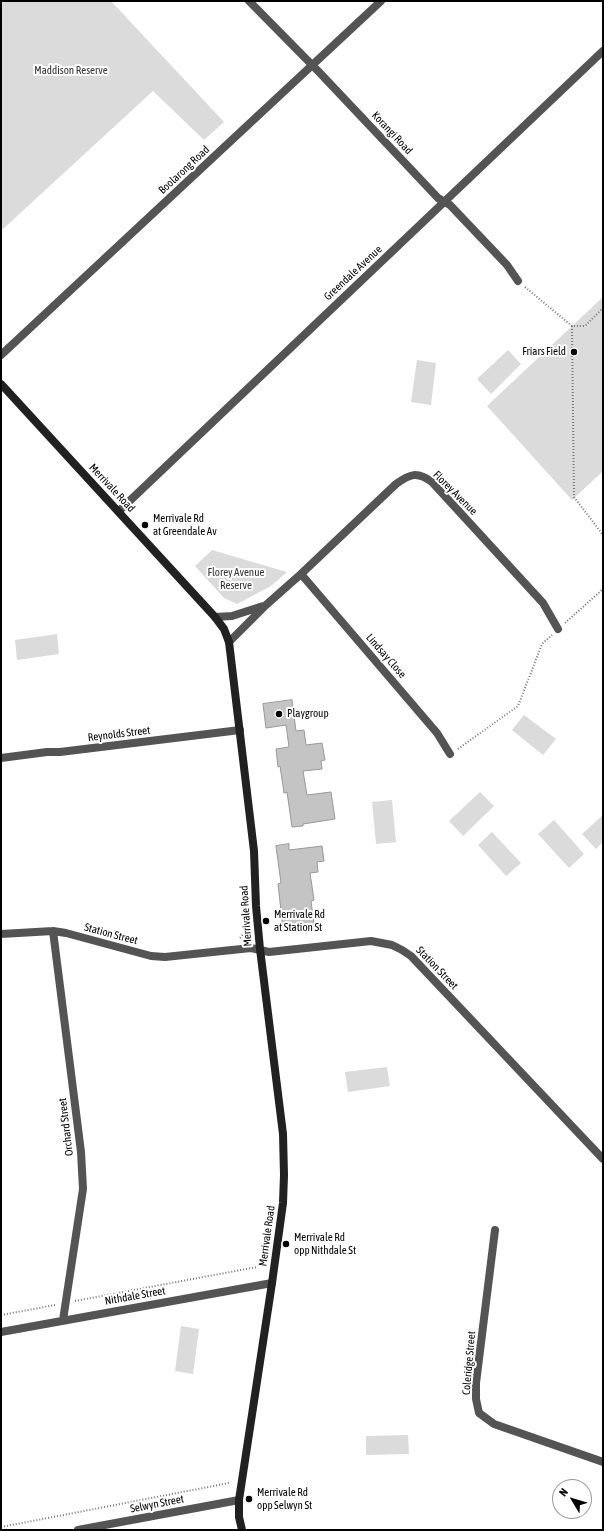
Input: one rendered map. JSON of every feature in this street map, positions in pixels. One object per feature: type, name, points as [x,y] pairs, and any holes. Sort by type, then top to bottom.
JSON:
[{"type":"street","name":"Korangi Road","points":[[249,1],[438,198],[450,205],[506,265],[518,281]]},
{"type":"street","name":"Boolarong Road","points":[[1,354],[381,1]]},
{"type":"street","name":"Greendale Avenue","points":[[119,511],[603,51]]},
{"type":"street","name":"Merrivale Road","points":[[1,384],[215,616],[224,629],[229,642],[254,852],[256,906],[260,950],[283,1134],[284,1175],[283,1203],[272,1283],[239,1500],[239,1517],[242,1530]]},
{"type":"street","name":"Florey Avenue","points":[[229,642],[266,605],[396,484],[408,475],[425,477],[432,482],[543,603],[558,629]]},
{"type":"street","name":"Lindsay Close","points":[[301,574],[437,733],[450,754]]},
{"type":"street","name":"Florey Avenue","points":[[215,616],[232,616],[266,605]]},
{"type":"street","name":"Reynolds Street","points":[[1,758],[240,730]]},
{"type":"street","name":"Station Street","points":[[1,934],[53,931],[66,933],[151,956],[178,956],[251,948],[269,952],[371,941],[382,942],[402,950],[411,956],[603,1159]]},
{"type":"street","name":"Orchard Street","points":[[53,931],[81,1152],[83,1189],[63,1320]]},
{"type":"street","name":"Coleridge Street","points":[[495,1230],[476,1383],[478,1414],[494,1424],[603,1462]]},
{"type":"street","name":"Nithdale Street","points":[[1,1332],[272,1283]]},
{"type":"street","name":"Selwyn Street","points":[[78,1530],[239,1500]]},
{"type":"path","points":[[518,281],[572,326],[585,326],[603,308]]},
{"type":"path","points":[[572,326],[574,497],[603,535]]},
{"type":"path","points":[[450,754],[518,706],[542,644],[603,588]]},
{"type":"path","points":[[240,938],[246,931]]},
{"type":"path","points":[[1,1315],[257,1267]]},
{"type":"path","points":[[1,1527],[229,1483]]},
{"type":"green space","name":"Maddison Reserve","points":[[1,1],[111,1],[224,122],[204,140],[153,91],[3,229],[1,227]]},
{"type":"green space","name":"Friars Field","points":[[603,297],[603,471],[572,500],[487,406]]},
{"type":"green space","points":[[508,350],[521,364],[491,394],[477,379]]},
{"type":"green space","points":[[417,360],[436,363],[431,405],[411,402]]},
{"type":"green space","name":"Florey Avenue Reserve","points":[[212,550],[287,572],[271,586],[237,604],[224,598],[195,566]]},
{"type":"green space","points":[[57,634],[59,654],[17,660],[15,640]]},
{"type":"green space","points":[[524,715],[556,739],[543,755],[512,730]]},
{"type":"green space","points":[[480,792],[494,806],[463,836],[449,821]]},
{"type":"green space","points":[[392,800],[396,842],[376,844],[372,802]]},
{"type":"green space","points":[[603,815],[603,842],[596,849],[582,834]]},
{"type":"green space","points":[[554,820],[584,854],[569,868],[538,834]]},
{"type":"green space","points":[[492,832],[521,863],[506,876],[478,845]]},
{"type":"green space","points":[[387,1067],[390,1086],[348,1092],[345,1072]]},
{"type":"green space","points":[[181,1326],[199,1329],[193,1374],[175,1371]]},
{"type":"green space","points":[[408,1435],[409,1454],[366,1455],[366,1436]]},
{"type":"building","points":[[292,700],[296,731],[304,730],[306,745],[322,743],[325,760],[321,761],[322,769],[303,771],[307,795],[331,792],[335,819],[292,827],[287,792],[284,793],[280,766],[278,767],[276,749],[289,747],[286,725],[266,728],[263,704]]},
{"type":"building","points":[[289,844],[289,850],[322,846],[324,861],[317,862],[318,872],[310,873],[314,900],[311,901],[314,924],[283,929],[278,884],[281,883],[276,846]]},
{"type":"place","name":"Friars Field","points":[[574,352]]},
{"type":"place","name":"Merrivale Rd at Greendale Av","points":[[145,525]]},
{"type":"place","name":"Playgroup","points":[[279,714]]},
{"type":"place","name":"Merrivale Rd at Station St","points":[[266,921]]},
{"type":"place","name":"Merrivale Rd opp Nithdale St","points":[[286,1244]]},
{"type":"place","name":"Merrivale Rd opp Selwyn St","points":[[249,1499]]}]
